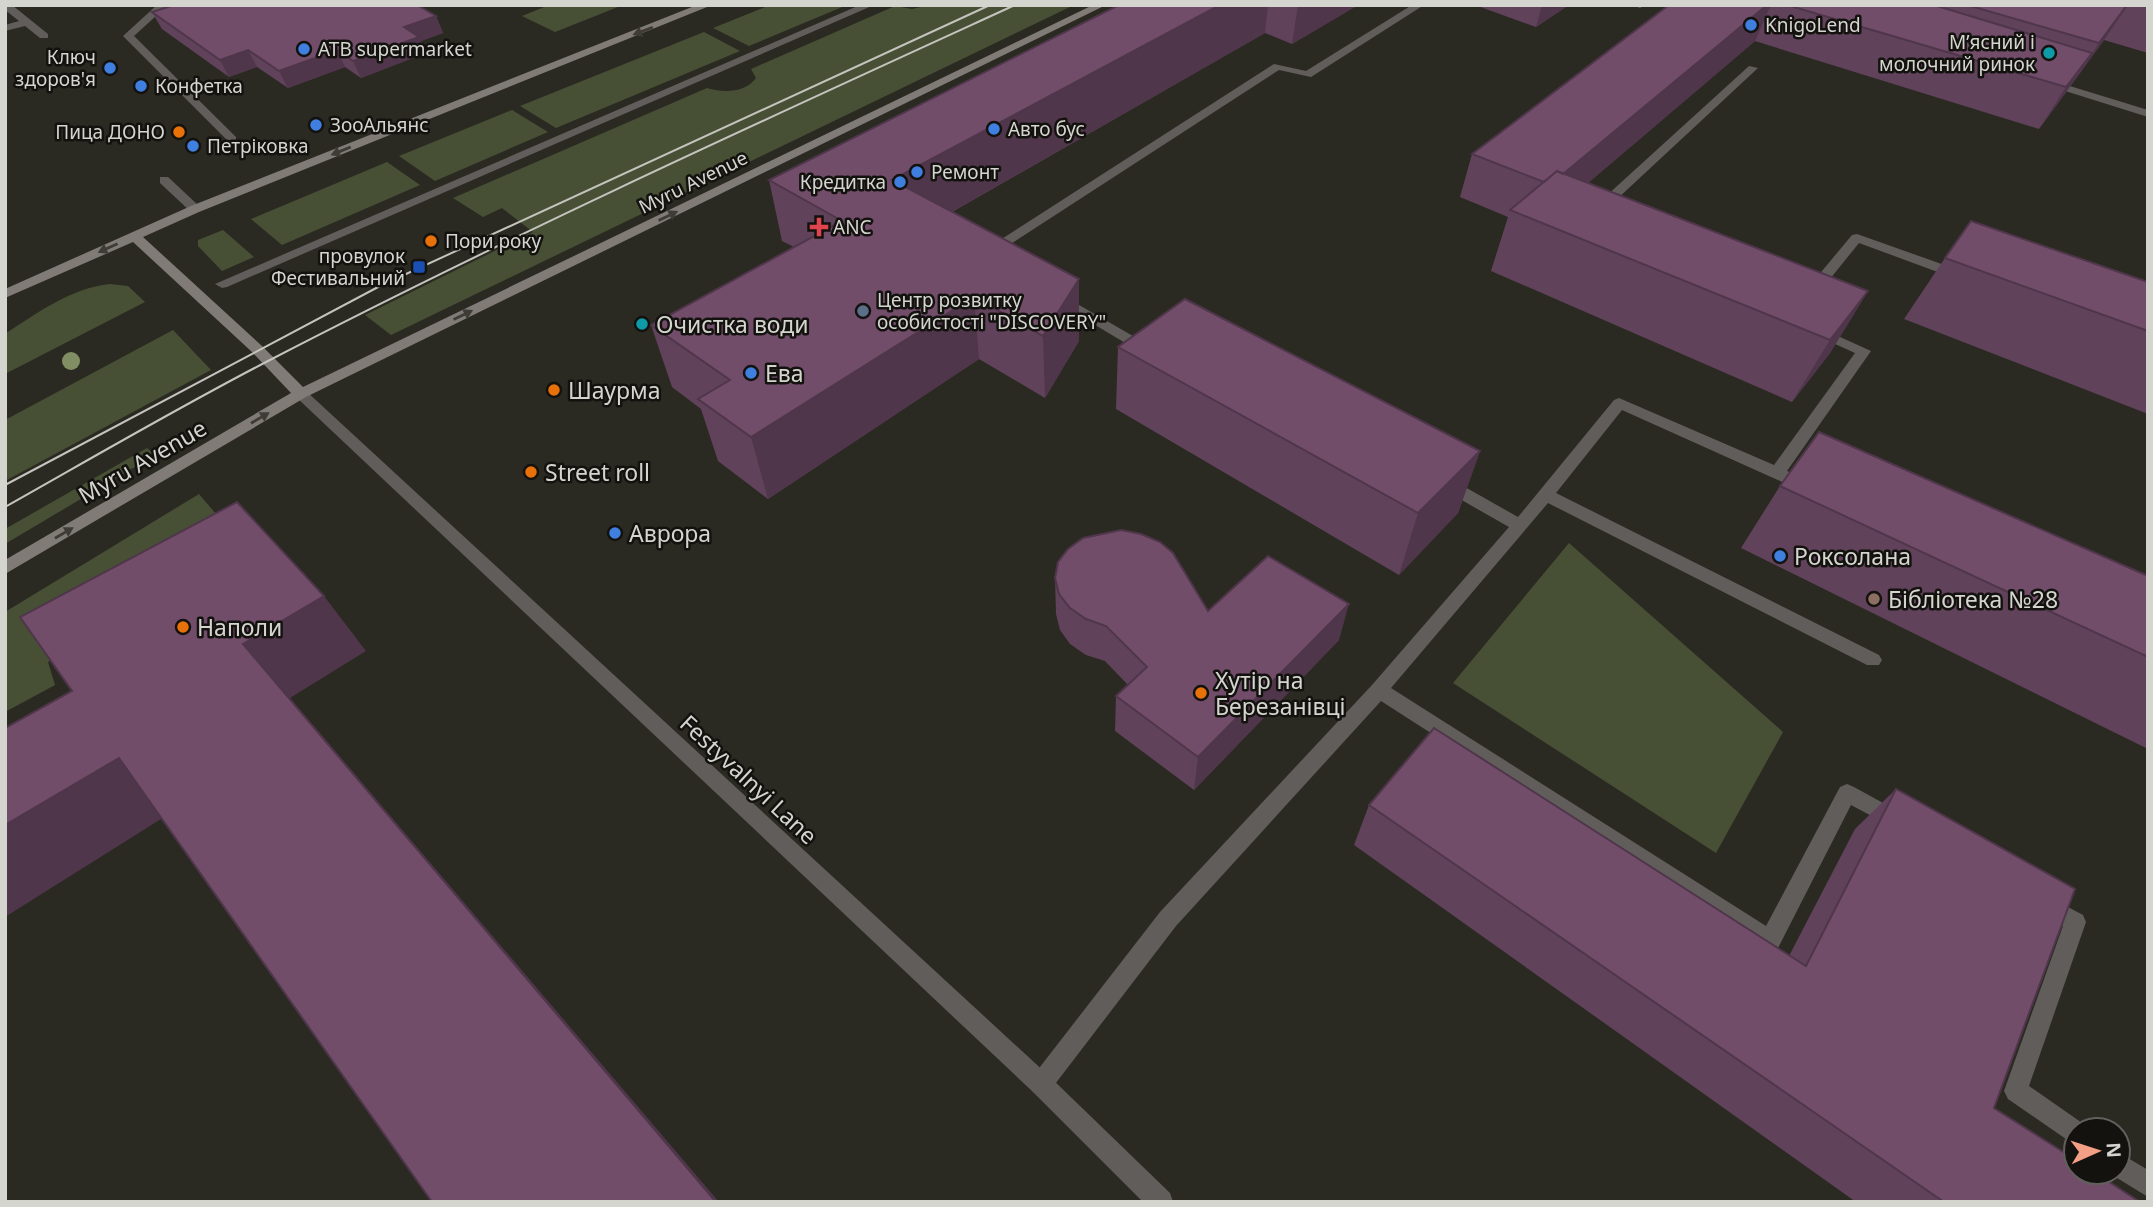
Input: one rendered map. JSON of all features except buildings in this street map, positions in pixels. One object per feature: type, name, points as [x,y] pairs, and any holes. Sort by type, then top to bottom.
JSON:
[{"type":"street","points":[[5,5],[44,36]]},
{"type":"street","points":[[163,5],[128,36],[232,139]]},
{"type":"street","points":[[5,294],[195,209],[707,5]]},
{"type":"street","points":[[222,284],[869,5]]},
{"type":"street","name":"Myru Avenue","points":[[5,568],[301,394],[1101,5]]},
{"type":"street","points":[[998,261],[986,254],[1278,66],[1307,75],[1419,5]]},
{"type":"street","points":[[5,28],[26,22]]},
{"type":"street","points":[[1585,222],[1753,68]]},
{"type":"street","points":[[2039,80],[2148,114]]},
{"type":"street","points":[[164,180],[195,209]]},
{"type":"street","points":[[134,236],[257,349],[301,394]]},
{"type":"street","points":[[1807,299],[1857,238],[1970,280]]},
{"type":"street","points":[[1043,288],[1147,350],[1157,347]]},
{"type":"street","points":[[1777,473],[1864,351],[1802,324]]},
{"type":"street","name":"Festyvalnyi Lane","points":[[301,394],[1041,1084],[1157,1200]]},
{"type":"street","points":[[1041,1084],[1168,919],[1379,690],[1546,495],[1619,403],[1826,496]]},
{"type":"street","points":[[1425,471],[1520,525]]},
{"type":"street","points":[[1546,495],[1873,660]]},
{"type":"street","points":[[1379,690],[1770,941],[1847,793],[1919,834]]},
{"type":"street","points":[[2027,895],[2075,922],[2016,1091],[2062,1124]]},
{"type":"street","points":[[2132,1174],[2148,1185]]},
{"type":"green space","points":[[549,5],[623,5],[555,32],[522,16]]},
{"type":"green space","points":[[770,5],[847,5],[749,46],[713,28]]},
{"type":"green space","points":[[930,5],[1074,5],[391,335],[365,315],[533,232],[502,208],[483,217],[453,198],[707,88],[727,91],[746,87],[756,78],[751,69],[895,6],[912,9]]},
{"type":"green space","points":[[704,32],[740,51],[556,128],[520,106]]},
{"type":"green space","points":[[512,110],[548,132],[435,181],[399,156]]},
{"type":"green space","points":[[387,162],[420,185],[282,245],[251,219]]},
{"type":"green space","points":[[223,230],[254,257],[222,271],[198,246],[198,240]]},
{"type":"green space","points":[[110,284],[128,286],[145,302],[5,374],[5,334],[68,296]]},
{"type":"green space","points":[[173,330],[211,370],[5,481],[5,420]]},
{"type":"green space","points":[[147,448],[155,455],[5,544],[5,529]]},
{"type":"green space","points":[[199,494],[250,554],[48,662],[55,685],[5,712],[5,612]]},
{"type":"green space","points":[[1569,543],[1783,732],[1716,853],[1453,683]]},
{"type":"tram line","points":[[5,485],[380,286],[990,5]]},
{"type":"tram line","points":[[5,507],[202,396],[360,314],[639,178],[1015,5]]},
{"type":"place","name":"KnigoLend","points":[[1751,25]]},
{"type":"place","name":"ATB supermarket","points":[[304,49]]},
{"type":"place","name":"Мʼясний і молочний ринок","points":[[2049,53]]},
{"type":"place","name":"Ключ здоров'я","points":[[110,68]]},
{"type":"place","name":"Конфетка","points":[[141,86]]},
{"type":"place","name":"ЗооАльянс","points":[[316,125]]},
{"type":"place","name":"Авто бус","points":[[994,129]]},
{"type":"place","name":"Пица ДОНО","points":[[179,132]]},
{"type":"place","name":"Петріковка","points":[[193,146]]},
{"type":"place","name":"Ремонт","points":[[917,172]]},
{"type":"place","name":"Кредитка","points":[[900,182]]},
{"type":"place","name":"ANC","points":[[819,227]]},
{"type":"place","name":"Пори року","points":[[431,241]]},
{"type":"place","name":"провулок Фестивальний","points":[[419,267]]},
{"type":"place","name":"Центр розвитку особистості \"DISCOVERY\"","points":[[863,311]]},
{"type":"place","name":"Очистка води","points":[[642,324]]},
{"type":"place","name":"Ева","points":[[751,373]]},
{"type":"place","name":"Шаурма","points":[[554,390]]},
{"type":"place","name":"Street roll","points":[[531,472]]},
{"type":"place","name":"Аврора","points":[[615,533]]},
{"type":"place","name":"Роксолана","points":[[1780,556]]},
{"type":"place","name":"Бібліотека №28","points":[[1874,599]]},
{"type":"place","name":"Наполи","points":[[183,627]]},
{"type":"place","name":"Хутір на Березанівці","points":[[1201,693]]}]
